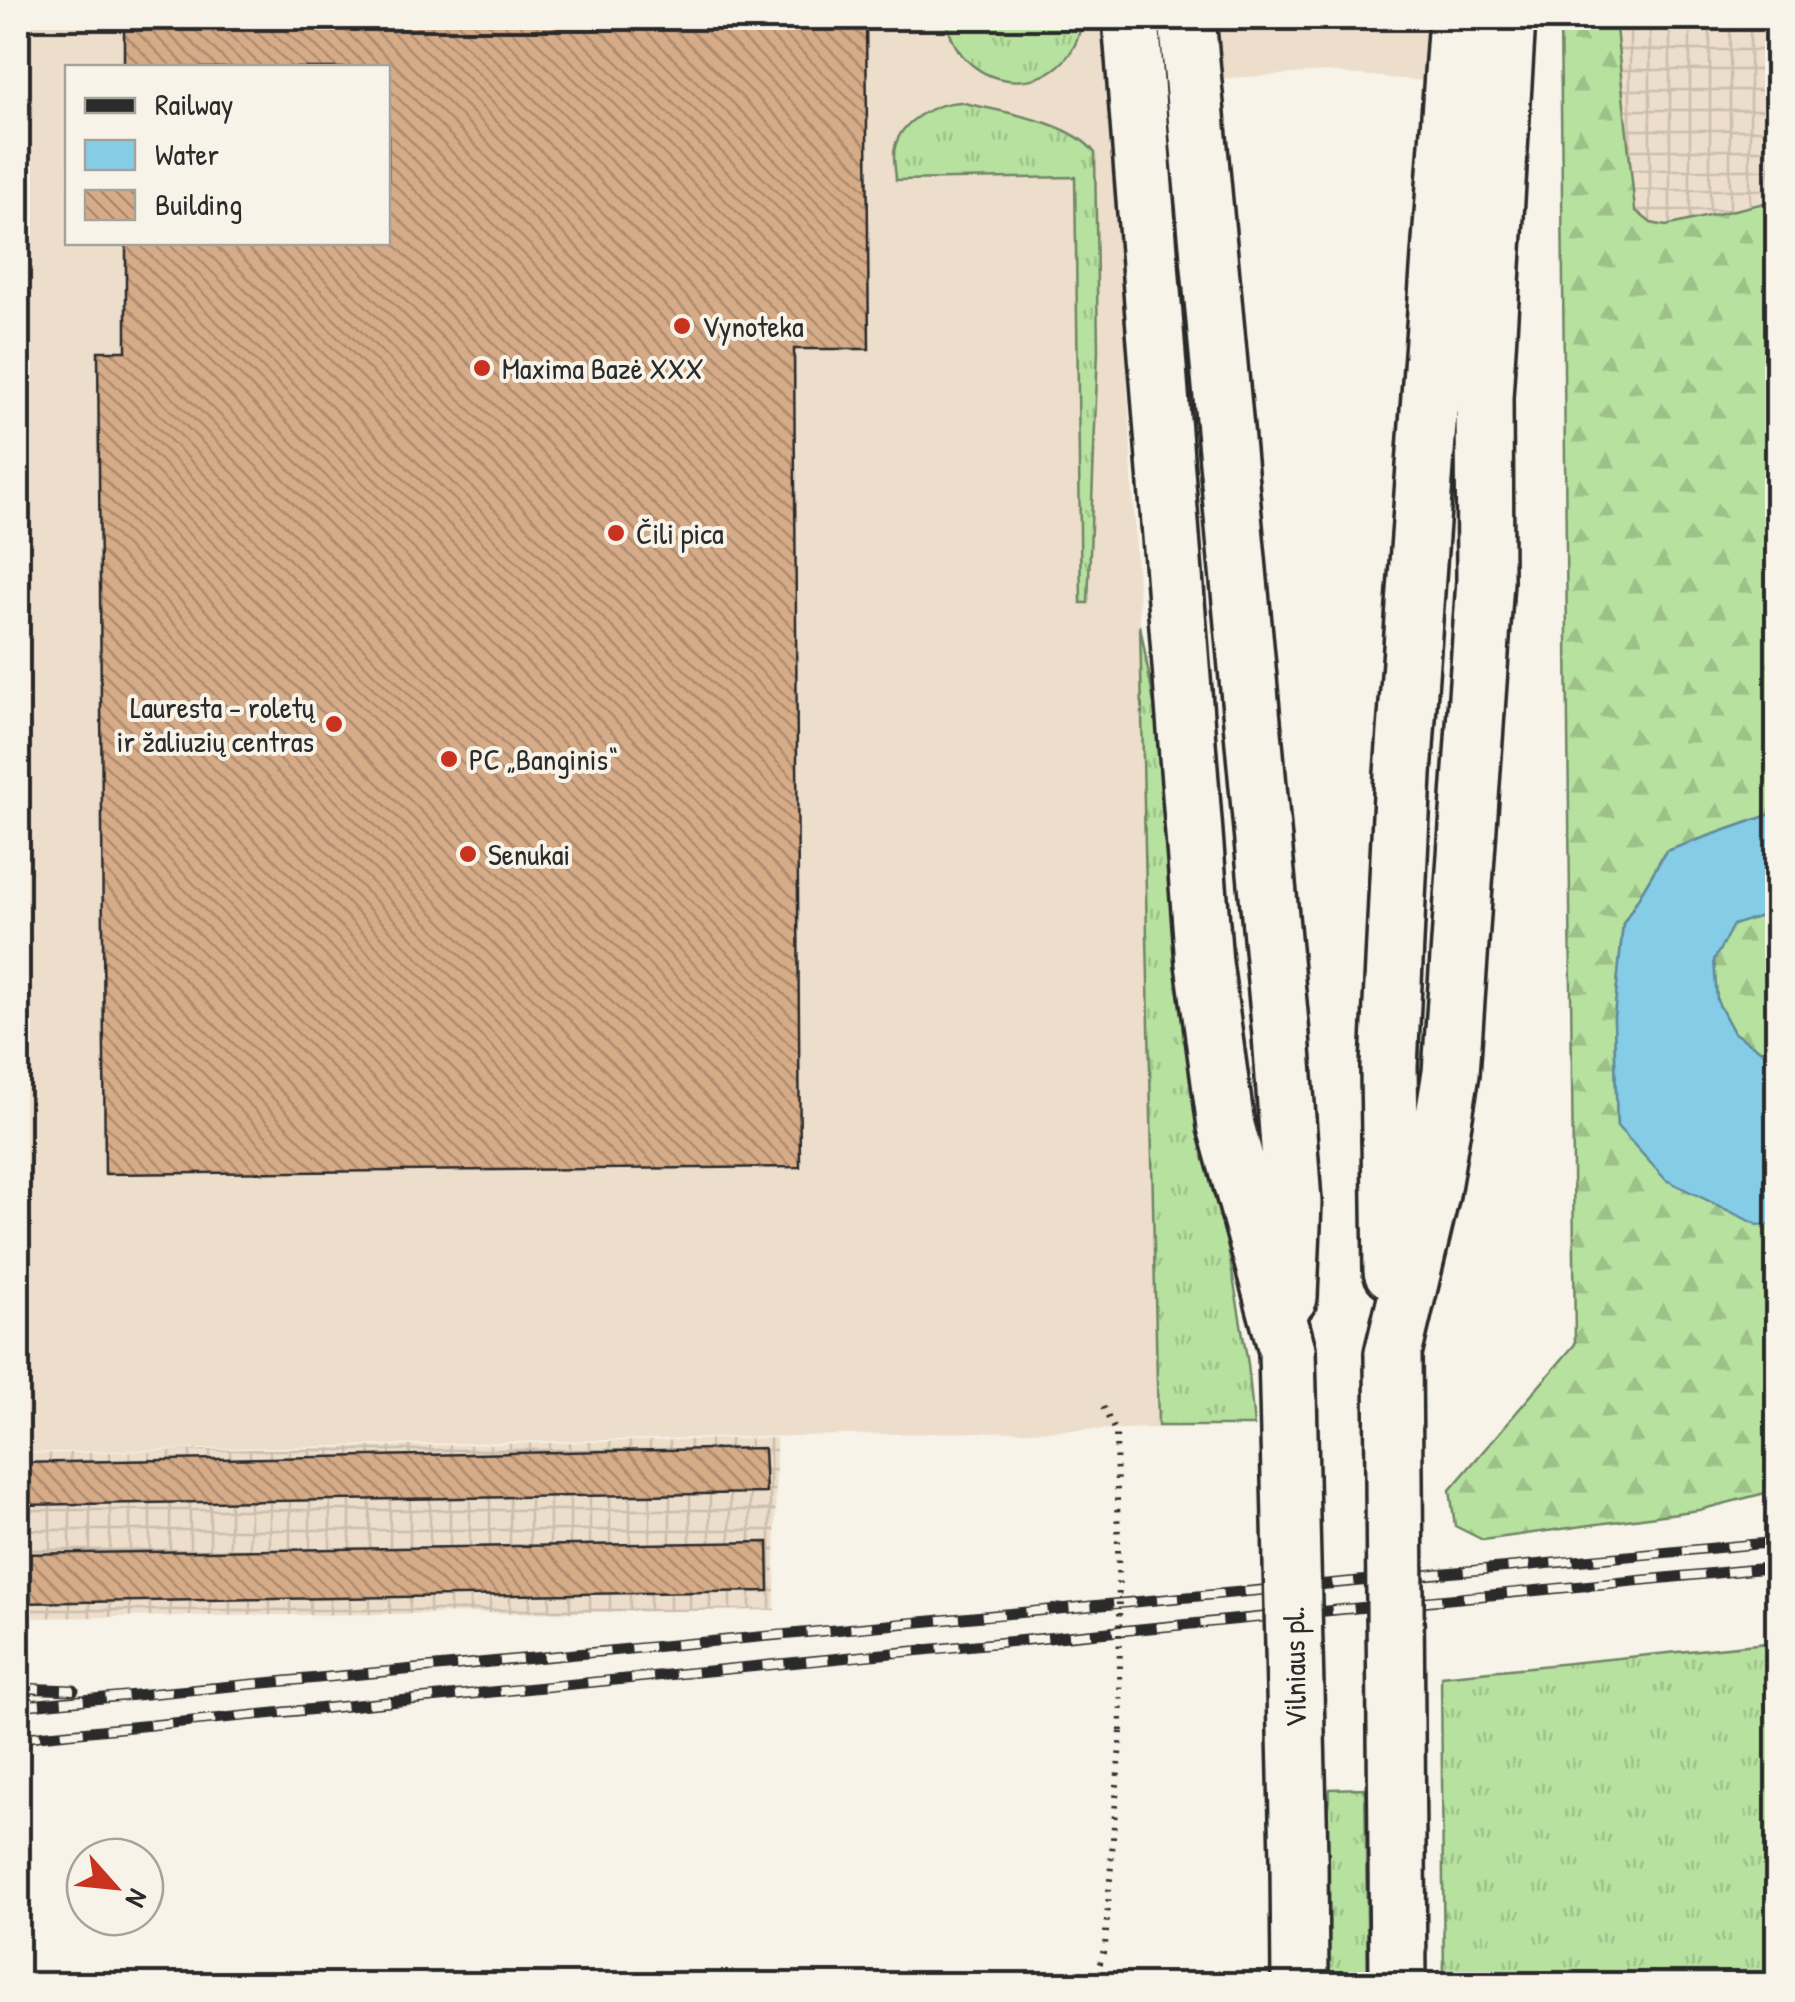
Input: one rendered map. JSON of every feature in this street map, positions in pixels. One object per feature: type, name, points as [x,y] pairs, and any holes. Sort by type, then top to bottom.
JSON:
[{"type":"highway","points":[[1131,18],[1204,963],[1226,1126],[1286,1350]]},
{"type":"highway","points":[[1187,18],[1294,1202],[1286,1350]]},
{"type":"highway","points":[[1398,1984],[1389,1067],[1423,480],[1457,18]]},
{"type":"highway","points":[[1393,1354],[1431,1194],[1451,1073],[1486,581],[1484,398],[1507,18]]},
{"type":"highway","name":"Vilniaus pl.","points":[[1286,1350],[1300,1984]]},
{"type":"path","points":[[1094,1984],[1105,1946],[1121,1731],[1116,1433],[1103,1407]]},
{"type":"shaded area","points":[[18,18],[1108,18],[1140,625],[1160,737],[1193,1046],[1248,1364],[1254,1426],[18,1453]]},
{"type":"shaded area","points":[[1206,18],[1426,18],[1424,81],[1327,72],[1210,79]]},
{"type":"shaded area","points":[[1615,18],[1777,18],[1777,200],[1666,226],[1651,223],[1635,210]]},
{"type":"shaded area","points":[[776,1438],[775,1610],[18,1618],[18,1454]]},
{"type":"green space","points":[[946,18],[1082,18],[1074,46],[1059,65],[1039,77],[1016,81],[993,77],[972,65],[956,45]]},
{"type":"green space","points":[[1560,18],[1615,18],[1635,210],[1651,223],[1666,226],[1777,200],[1777,812],[1666,851],[1623,924],[1614,1018],[1617,1127],[1758,1224],[1777,1224],[1777,1490],[1699,1510],[1483,1540],[1455,1526],[1450,1490],[1575,1344]]},
{"type":"green space","points":[[960,102],[1052,125],[1084,142],[1095,153],[1098,350],[1088,603],[1081,603],[1075,177],[896,180],[894,151],[904,129],[930,110]]},
{"type":"green space","points":[[1140,625],[1160,737],[1193,1046],[1248,1364],[1254,1426],[1158,1426]]},
{"type":"green space","points":[[1777,911],[1777,1061],[1734,1033],[1717,1001],[1714,960],[1732,925]]},
{"type":"green space","points":[[1777,1642],[1777,1984],[1444,1984],[1441,1676]]},
{"type":"green space","points":[[1365,1788],[1368,1984],[1325,1984],[1323,1850],[1330,1789]]},
{"type":"water","points":[[1777,812],[1777,911],[1733,925],[1714,960],[1717,1001],[1734,1033],[1777,1061],[1777,1224],[1758,1225],[1666,1180],[1617,1126],[1614,1018],[1623,924],[1666,851]]},
{"type":"building","name":"PC „Banginis“","points":[[124,18],[866,18],[869,349],[794,349],[800,1167],[105,1174],[98,351],[126,351],[126,245],[390,245],[390,65],[124,65]]},
{"type":"building","points":[[764,1448],[766,1493],[18,1505],[18,1463]]},
{"type":"building","points":[[768,1542],[769,1591],[18,1603],[18,1554]]},
{"type":"railway","points":[[18,1706],[1778,1542]]},
{"type":"railway","points":[[18,1738],[1778,1567]]},
{"type":"railway","points":[[18,1688],[74,1690]]},
{"type":"place","name":"Vynoteka","points":[[682,326]]},
{"type":"place","name":"Maxima Bazė XXX","points":[[482,368]]},
{"type":"place","name":"Čili pica","points":[[616,533]]},
{"type":"place","name":"Lauresta - roletų ir žaliuzių centras","points":[[334,724]]},
{"type":"place","name":"PC „Banginis“","points":[[449,759]]},
{"type":"place","name":"Senukai","points":[[468,854]]}]
